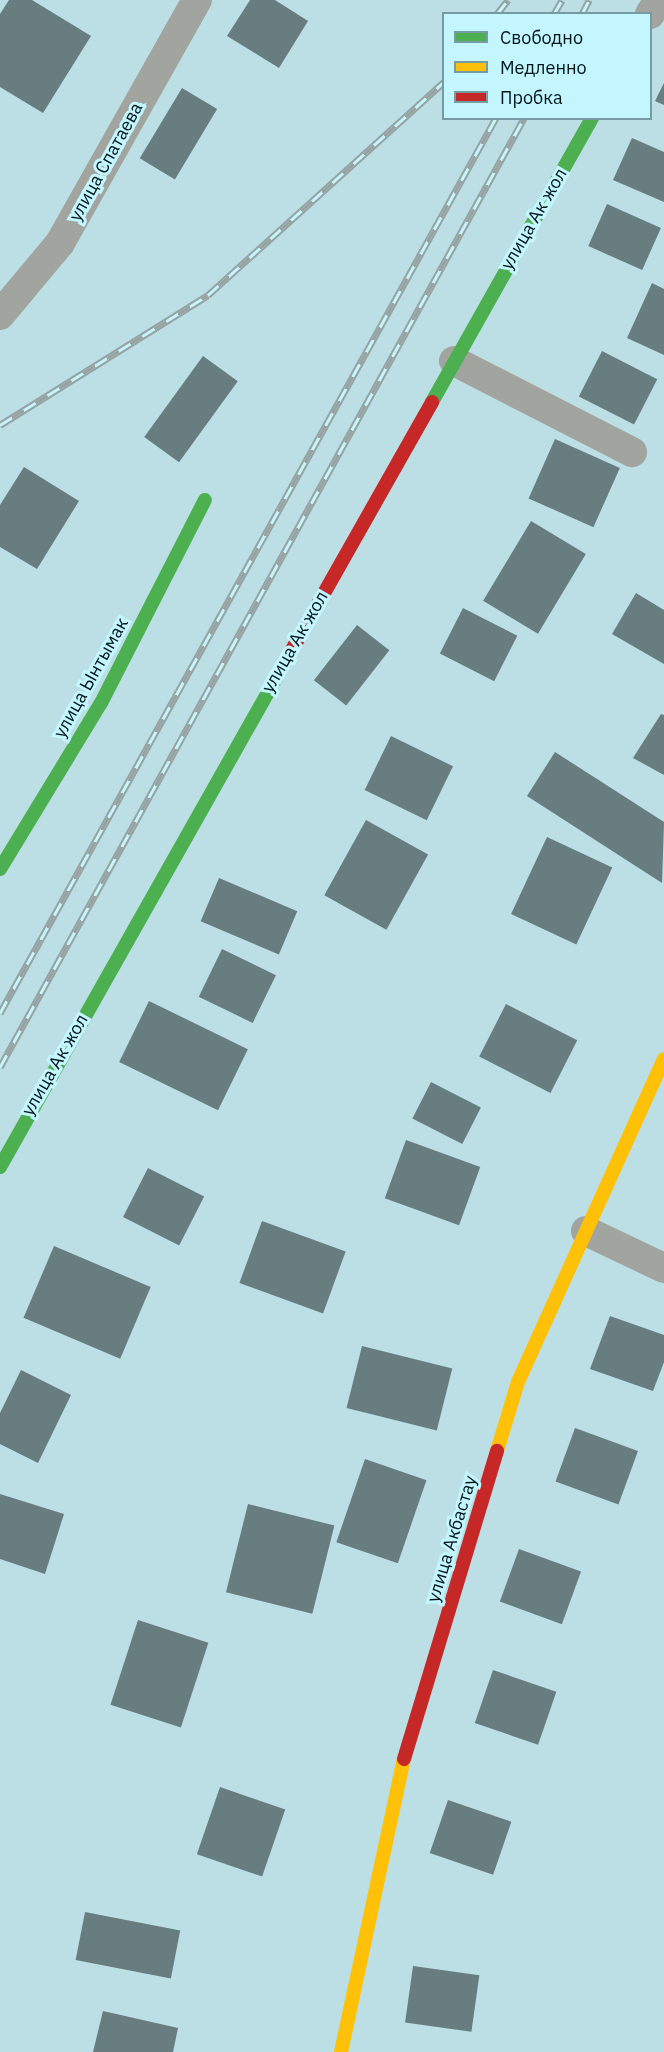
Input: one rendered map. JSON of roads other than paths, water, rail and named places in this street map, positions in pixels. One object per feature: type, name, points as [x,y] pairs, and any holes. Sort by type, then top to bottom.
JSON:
[{"type":"street","name":"улица Спатаева","points":[[0,315],[60,243],[197,0]]},
{"type":"street","name":"улица Ак жол","points":[[0,1167],[591,120]]},
{"type":"street","points":[[454,361],[632,452]]},
{"type":"street","name":"улица Ынтымак","points":[[0,869],[101,703],[205,500]]},
{"type":"street","name":"улица Акбастау","points":[[341,2052],[398,1779],[518,1382],[664,1059]]},
{"type":"street","points":[[586,1231],[664,1268]]},
{"type":"railway","points":[[499,12],[508,0]]},
{"type":"railway","points":[[555,12],[562,0]]},
{"type":"railway","points":[[583,12],[589,0]]},
{"type":"railway","points":[[0,425],[208,295],[442,84]]},
{"type":"railway","points":[[0,1013],[495,120]]},
{"type":"railway","points":[[0,1067],[523,120]]}]
